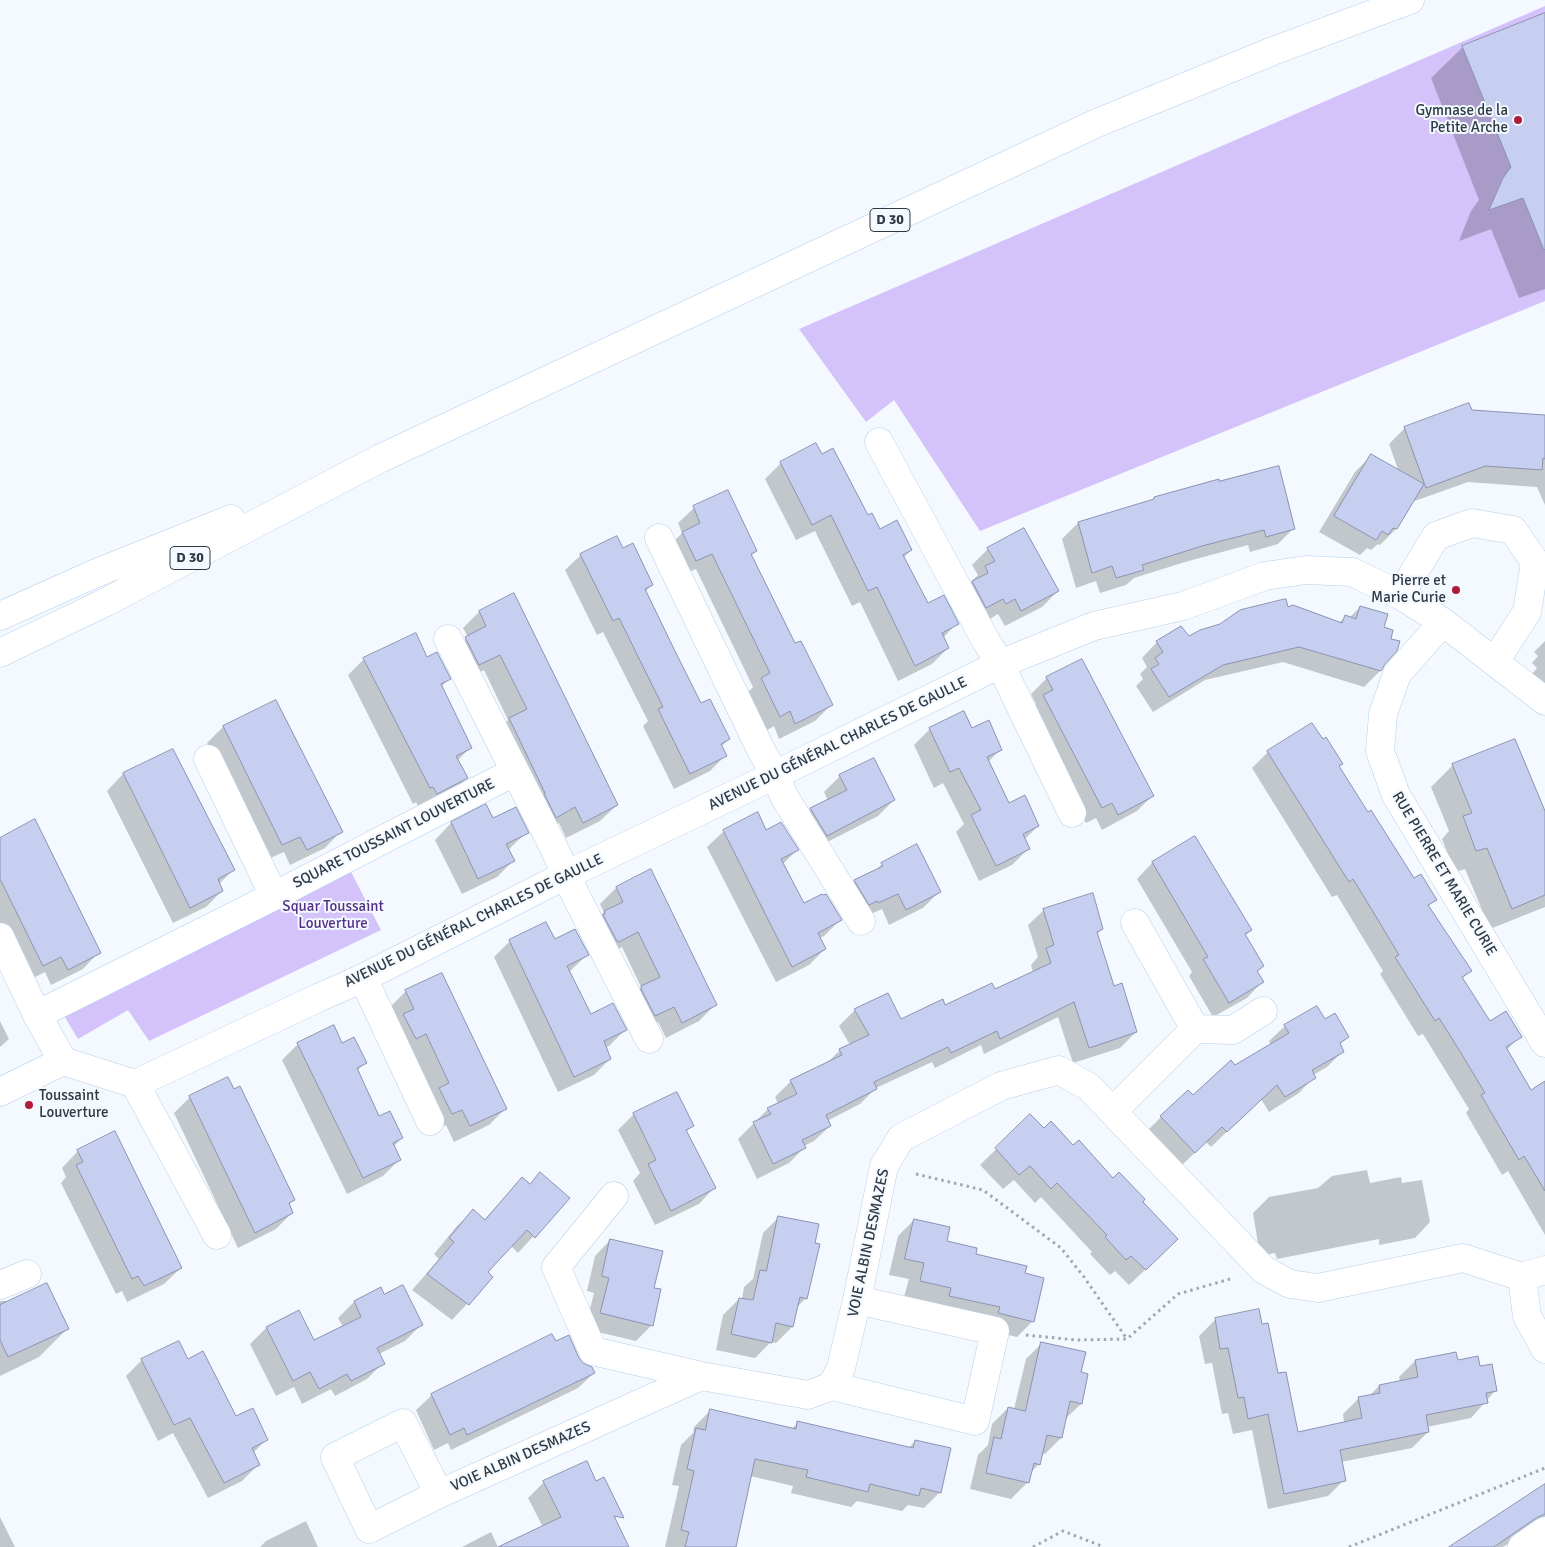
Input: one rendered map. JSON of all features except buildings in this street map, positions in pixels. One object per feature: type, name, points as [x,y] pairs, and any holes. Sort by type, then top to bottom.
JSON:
[{"type":"street","name":"D 30","points":[[0,652],[106,602],[378,459],[1097,123],[1273,51],[1410,0]]},
{"type":"street","points":[[879,442],[1000,664],[1072,813]]},
{"type":"street","name":"D 30","points":[[0,616],[94,574],[378,459]]},
{"type":"street","points":[[1400,595],[1436,536],[1472,523],[1513,530],[1535,562],[1527,612],[1495,660]]},
{"type":"street","points":[[659,538],[785,798],[861,921]]},
{"type":"street","name":"AVENUE DU GÉNÉRAL CHARLES DE GAULLE","points":[[135,1084],[363,978],[566,875],[1000,664],[1094,626],[1183,606],[1265,576],[1306,570],[1352,572],[1400,595],[1443,622],[1495,660],[1545,701]]},
{"type":"street","name":"RUE PIERRE ET MARIE CURIE","points":[[1443,622],[1397,674],[1383,714],[1380,750],[1396,795],[1545,1043]]},
{"type":"street","points":[[448,639],[649,1039]]},
{"type":"street","points":[[208,759],[274,896]]},
{"type":"street","name":"SQUARE TOUSSAINT LOUVERTURE","points":[[36,1016],[514,772]]},
{"type":"street","points":[[1135,923],[1194,1029]]},
{"type":"street","points":[[0,937],[36,1016],[63,1061],[135,1084],[217,1234]]},
{"type":"street","points":[[363,978],[430,1121]]},
{"type":"street","points":[[1113,1112],[1194,1029],[1233,1030],[1263,1011]]},
{"type":"street","points":[[0,1092],[63,1061]]},
{"type":"street","name":"VOIE ALBIN DESMAZES","points":[[832,1386],[841,1368],[884,1166],[901,1138],[1001,1086],[1059,1070],[1090,1087],[1264,1270],[1290,1284],[1318,1288],[1463,1258],[1534,1274]]},
{"type":"street","points":[[614,1196],[556,1267],[593,1350],[701,1376],[808,1395],[832,1386],[975,1421],[995,1331],[857,1300]]},
{"type":"street","points":[[0,1285],[27,1274]]},
{"type":"street","points":[[1534,1274],[1527,1316],[1545,1349]]},
{"type":"street","name":"VOIE ALBIN DESMAZES","points":[[439,1494],[701,1376]]},
{"type":"street","points":[[1522,1547],[1545,1531]]},
{"type":"path","points":[[884,1166],[983,1190],[1061,1248],[1084,1277],[1127,1339]]},
{"type":"path","points":[[995,1331],[1076,1340],[1127,1339],[1178,1294],[1264,1270]]},
{"type":"path","points":[[1349,1547],[1545,1468]]},
{"type":"path","points":[[1033,1547],[1063,1532],[1104,1547]]},
{"type":"green space","points":[[1545,6],[1545,301],[980,531],[894,400],[866,422],[799,329]]},
{"type":"green space","name":"Squar Toussaint Louverture","points":[[350,870],[381,930],[149,1041],[128,1010],[78,1039],[60,1009]]},
{"type":"place","name":"Gymnase de la Petite Arche","points":[[1518,120]]},
{"type":"place","name":"Pierre et Marie Curie","points":[[1456,590]]},
{"type":"place","name":"Toussaint Louverture","points":[[29,1105]]}]
